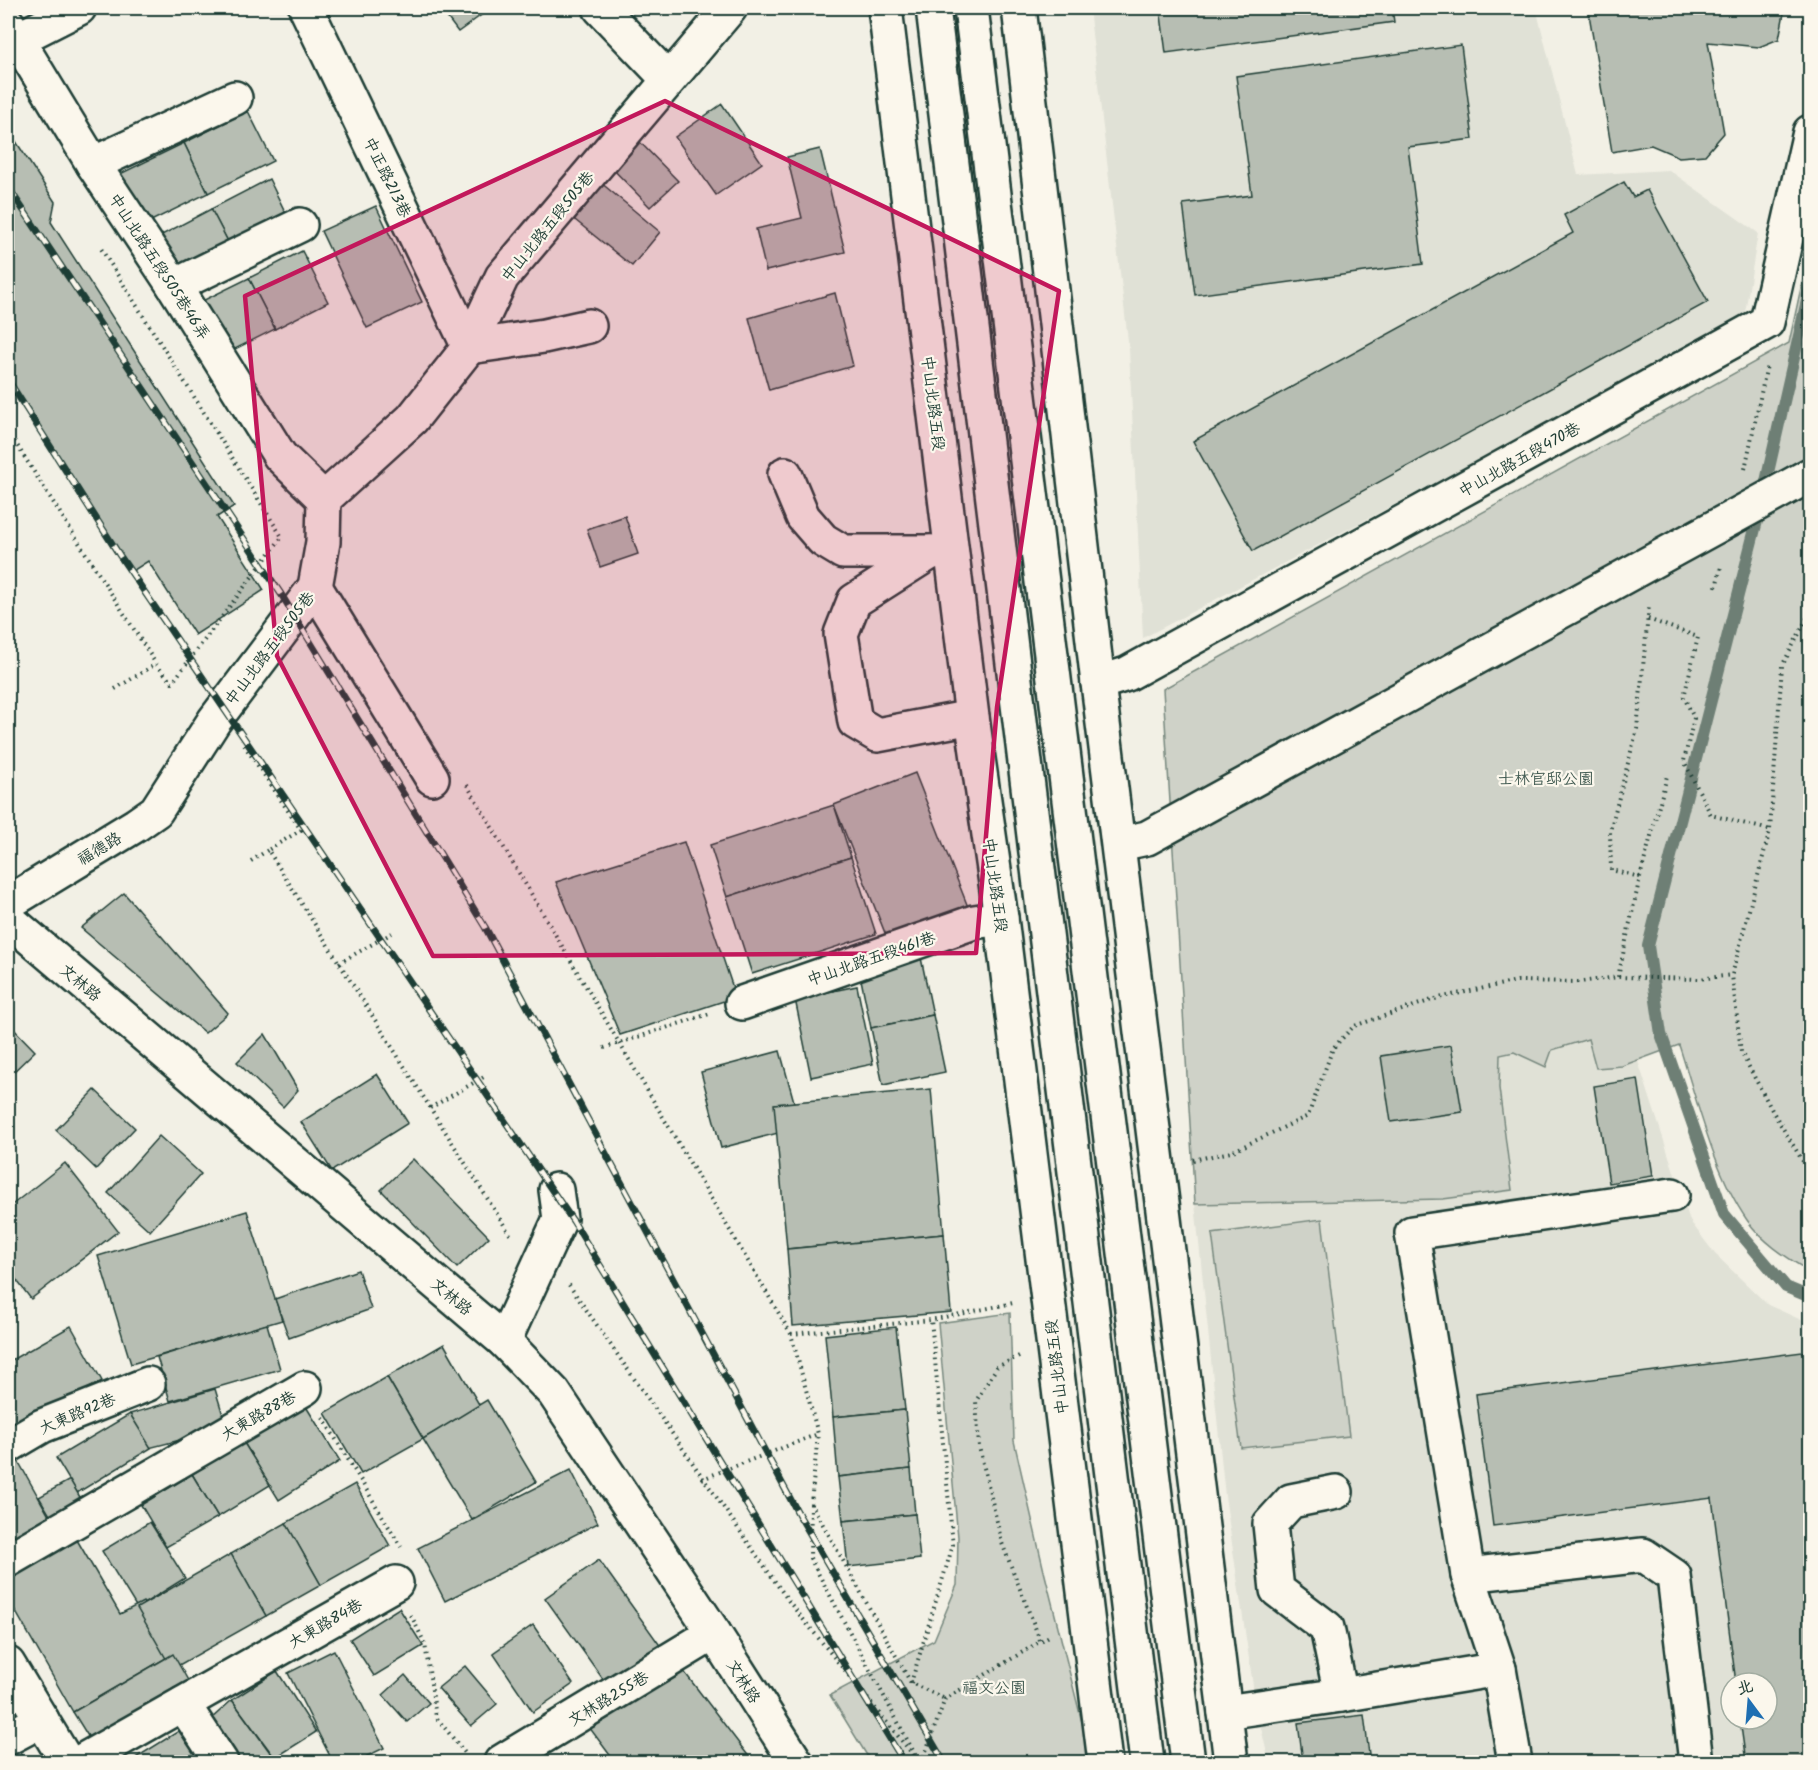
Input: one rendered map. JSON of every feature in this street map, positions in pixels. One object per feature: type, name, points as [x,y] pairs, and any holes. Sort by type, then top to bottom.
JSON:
[{"type":"main road","points":[[13,32],[79,8]]},
{"type":"main road","name":"中正路213巷","points":[[306,8],[469,347]]},
{"type":"main road","points":[[600,8],[668,79]]},
{"type":"main road","name":"中山北路五段505巷","points":[[176,778],[214,721],[315,587],[323,542],[324,499],[412,418],[469,347],[502,277],[730,8]]},
{"type":"main road","name":"中山北路五段","points":[[885,8],[901,135],[942,550],[958,597],[972,717],[1001,918],[1105,1762]]},
{"type":"main road","points":[[933,8],[1147,1762]]},
{"type":"main road","points":[[971,8],[1188,1762]]},
{"type":"main road","points":[[1019,8],[1098,683],[1231,1762]]},
{"type":"main road","name":"中山北路五段505巷46弄","points":[[13,32],[93,164],[174,286],[280,456],[324,499]]},
{"type":"main road","points":[[93,164],[235,98]]},
{"type":"main road","points":[[901,135],[948,128]]},
{"type":"main road","points":[[986,135],[1033,128]]},
{"type":"main road","points":[[1767,322],[1810,132]]},
{"type":"main road","points":[[174,286],[300,225]]},
{"type":"main road","name":"中山北路五段470巷","points":[[1098,683],[1127,674],[1767,322]]},
{"type":"main road","points":[[469,347],[544,336],[589,326]]},
{"type":"main road","points":[[785,474],[802,517],[823,540],[843,552],[942,550]]},
{"type":"main road","points":[[1119,844],[1147,837],[1810,475]]},
{"type":"main road","points":[[942,550],[854,601],[841,634],[855,722],[877,735],[972,717]]},
{"type":"main road","points":[[315,587],[447,778]]},
{"type":"main road","points":[[958,597],[1004,592]]},
{"type":"main road","name":"福德路","points":[[8,903],[156,811],[176,778]]},
{"type":"main road","name":"中山北路五段461巷","points":[[742,1003],[974,922],[1001,918]]},
{"type":"main road","name":"文林路","points":[[8,919],[504,1341],[554,1393],[714,1633],[796,1762]]},
{"type":"main road","points":[[504,1341],[560,1219],[556,1190]]},
{"type":"main road","points":[[1515,1762],[1499,1669],[1468,1575],[1412,1233],[1672,1195]]},
{"type":"main road","name":"大東路92巷","points":[[8,1446],[42,1426],[148,1384]]},
{"type":"main road","name":"大東路88巷","points":[[8,1560],[305,1388]]},
{"type":"main road","points":[[1336,1492],[1291,1501],[1270,1524],[1277,1590],[1327,1628],[1341,1695]]},
{"type":"main road","points":[[1468,1575],[1643,1555],[1674,1576],[1696,1762]]},
{"type":"main road","name":"大東路84巷","points":[[80,1762],[396,1583]]},
{"type":"main road","name":"文林路255巷","points":[[501,1762],[714,1633]]},
{"type":"main road","points":[[8,1664],[67,1762]]},
{"type":"main road","points":[[1225,1712],[1499,1669]]},
{"type":"main road","points":[[183,1704],[221,1762]]},
{"type":"main road","points":[[8,1738],[42,1720]]},
{"type":"path","points":[[8,431],[156,664],[172,683],[282,537],[95,238]]},
{"type":"path","points":[[1735,516],[1772,342],[1767,322]]},
{"type":"path","points":[[1712,567],[1723,561]]},
{"type":"path","points":[[1640,877],[1611,870],[1610,831],[1637,729],[1650,599]]},
{"type":"path","points":[[1810,613],[1782,666],[1770,830],[1731,975],[1741,1052],[1773,1112],[1810,1173]]},
{"type":"path","points":[[1648,619],[1698,637],[1684,697],[1694,718],[1684,761],[1711,815],[1770,830]]},
{"type":"path","points":[[115,689],[156,664]]},
{"type":"path","points":[[1618,977],[1640,877],[1667,776]]},
{"type":"path","points":[[447,778],[620,1043],[791,1334],[818,1434],[811,1503],[810,1558],[921,1762]]},
{"type":"path","points":[[251,861],[268,850]]},
{"type":"path","points":[[339,963],[392,933]]},
{"type":"path","points":[[1190,1160],[1231,1152],[1308,1116],[1333,1048],[1354,1026],[1438,998],[1517,981],[1580,982],[1618,977],[1699,979],[1731,975]]},
{"type":"path","points":[[604,1048],[742,1003]]},
{"type":"path","points":[[430,1108],[484,1077]]},
{"type":"path","points":[[791,1334],[931,1320],[1017,1302]]},
{"type":"path","points":[[911,1683],[953,1545],[931,1320]]},
{"type":"path","points":[[1022,1354],[997,1367],[976,1401],[979,1447],[1002,1543],[1040,1640]]},
{"type":"path","name":"大東路88巷","points":[[305,1388],[415,1569],[396,1583]]},
{"type":"path","points":[[702,1479],[818,1434]]},
{"type":"path","points":[[811,1503],[911,1683],[945,1699]]},
{"type":"path","points":[[396,1583],[425,1644],[436,1717],[466,1753]]},
{"type":"path","points":[[921,1762],[945,1699],[1040,1640],[1057,1632]]},
{"type":"highlighted area","points":[[665,101],[1059,291],[997,707],[976,953],[433,956],[277,656],[245,296]]},
{"type":"shaded area","points":[[1089,8],[1536,8],[1578,175],[1669,170],[1758,233],[1744,319],[1143,638],[1129,349]]},
{"type":"shaded area","points":[[1588,1038],[1622,1066],[1638,1061],[1690,1221],[1715,1254],[1768,1305],[1810,1324],[1810,1762],[1269,1762],[1256,1706],[1225,1496],[1195,1204],[1443,1199],[1512,1189],[1499,1088],[1500,1055],[1514,1052],[1546,1066],[1552,1050]]},
{"type":"green space","name":"士林官邸公園","points":[[1810,246],[1810,1272],[1760,1236],[1735,1201],[1707,1136],[1679,1045],[1622,1066],[1596,1068],[1588,1039],[1552,1050],[1546,1067],[1514,1052],[1500,1055],[1499,1088],[1512,1190],[1443,1199],[1195,1204],[1163,689],[1789,343]]},
{"type":"green space","points":[[1322,1219],[1349,1436],[1241,1448],[1212,1234]]},
{"type":"green space","name":"福文公園","points":[[1010,1313],[1014,1441],[1092,1762],[871,1762],[830,1695],[934,1640],[957,1585],[958,1537],[938,1323]]},
{"type":"building","points":[[440,8],[491,8],[458,32]]},
{"type":"building","points":[[1160,8],[1392,8],[1394,22],[1166,53]]},
{"type":"building","points":[[1588,8],[1785,8],[1779,39],[1759,47],[1708,42],[1724,133],[1705,155],[1679,157],[1651,145],[1612,152]]},
{"type":"building","points":[[1461,45],[1473,139],[1408,147],[1423,264],[1195,295],[1183,204],[1252,195],[1236,76]]},
{"type":"building","points":[[722,104],[762,163],[716,195],[675,137]]},
{"type":"building","points":[[248,111],[273,161],[208,193],[184,143]]},
{"type":"building","points":[[8,129],[55,202],[51,222],[234,506],[217,517],[264,590],[195,635],[148,561],[131,572],[8,382]]},
{"type":"building","points":[[633,135],[678,181],[650,207],[605,161]]},
{"type":"building","points":[[184,143],[208,193],[143,225],[118,175]]},
{"type":"building","points":[[820,149],[845,252],[766,271],[756,229],[802,218],[787,157]]},
{"type":"building","points":[[594,177],[660,232],[632,266],[565,212]]},
{"type":"building","points":[[269,179],[292,226],[235,255],[211,209]]},
{"type":"building","points":[[1624,182],[1633,197],[1647,190],[1708,302],[1253,551],[1193,441],[1573,233],[1564,215]]},
{"type":"building","points":[[376,206],[422,302],[367,328],[321,231]]},
{"type":"building","points":[[211,209],[235,255],[177,285],[154,239]]},
{"type":"building","points":[[302,251],[328,302],[275,329],[249,278]]},
{"type":"building","points":[[249,278],[275,329],[221,356],[196,304]]},
{"type":"building","points":[[835,293],[853,366],[769,390],[749,318]]},
{"type":"building","points":[[625,516],[638,554],[600,567],[587,529]]},
{"type":"building","points":[[915,773],[970,912],[889,943],[834,805]]},
{"type":"building","points":[[834,805],[851,857],[727,897],[710,845]]},
{"type":"building","points":[[684,842],[736,997],[620,1035],[556,882]]},
{"type":"building","points":[[851,857],[876,934],[752,974],[727,897]]},
{"type":"building","points":[[124,893],[228,1013],[205,1033],[81,928]]},
{"type":"building","points":[[920,953],[933,1015],[871,1028],[858,965]]},
{"type":"building","points":[[857,986],[873,1064],[811,1077],[795,999]]},
{"type":"building","points":[[933,1015],[945,1072],[883,1085],[871,1028]]},
{"type":"building","points":[[8,1023],[35,1051],[8,1077]]},
{"type":"building","points":[[265,1034],[298,1090],[283,1107],[237,1062]]},
{"type":"building","points":[[1451,1045],[1462,1112],[1391,1122],[1381,1056]]},
{"type":"building","points":[[780,1051],[801,1127],[721,1148],[701,1072]]},
{"type":"building","points":[[377,1074],[408,1123],[332,1171],[301,1122]]},
{"type":"building","points":[[1638,1079],[1653,1176],[1609,1183],[1594,1086]]},
{"type":"building","points":[[931,1089],[944,1234],[787,1249],[774,1104]]},
{"type":"building","points":[[95,1090],[135,1128],[96,1169],[56,1130]]},
{"type":"building","points":[[159,1136],[201,1174],[150,1231],[108,1193]]},
{"type":"building","points":[[413,1159],[489,1237],[457,1268],[381,1190]]},
{"type":"building","points":[[65,1163],[118,1231],[31,1299],[8,1269],[8,1208]]},
{"type":"building","points":[[247,1211],[282,1320],[131,1364],[98,1256]]},
{"type":"building","points":[[944,1234],[951,1312],[793,1326],[787,1249]]},
{"type":"building","points":[[358,1270],[371,1309],[289,1338],[275,1299]]},
{"type":"building","points":[[267,1324],[280,1369],[170,1401],[157,1357]]},
{"type":"building","points":[[71,1326],[102,1381],[8,1434],[8,1362]]},
{"type":"building","points":[[896,1327],[905,1410],[833,1417],[825,1335]]},
{"type":"building","points":[[444,1344],[480,1406],[423,1439],[387,1377]]},
{"type":"building","points":[[1810,1351],[1810,1762],[1746,1762],[1742,1731],[1779,1731],[1779,1671],[1734,1671],[1712,1498],[1493,1526],[1476,1394]]},
{"type":"building","points":[[387,1377],[423,1439],[361,1474],[325,1413]]},
{"type":"building","points":[[215,1389],[227,1428],[149,1448],[130,1414]]},
{"type":"building","points":[[487,1400],[536,1482],[472,1520],[423,1439]]},
{"type":"building","points":[[305,1405],[340,1461],[279,1500],[244,1443]]},
{"type":"building","points":[[905,1410],[911,1469],[838,1477],[833,1417]]},
{"type":"building","points":[[130,1414],[151,1448],[77,1493],[56,1458]]},
{"type":"building","points":[[244,1443],[270,1485],[218,1517],[192,1474]]},
{"type":"building","points":[[12,1450],[54,1525],[8,1551],[8,1453]]},
{"type":"building","points":[[911,1469],[915,1514],[843,1521],[838,1477]]},
{"type":"building","points":[[571,1470],[598,1523],[445,1601],[418,1548]]},
{"type":"building","points":[[192,1474],[218,1517],[166,1547],[141,1505]]},
{"type":"building","points":[[70,1480],[84,1504],[54,1522],[39,1497]]},
{"type":"building","points":[[355,1484],[390,1546],[321,1585],[286,1523]]},
{"type":"building","points":[[915,1514],[920,1559],[848,1567],[843,1521]]},
{"type":"building","points":[[150,1522],[185,1578],[137,1608],[102,1551]]},
{"type":"building","points":[[286,1523],[321,1585],[266,1616],[231,1554]]},
{"type":"building","points":[[73,1533],[120,1614],[143,1602],[173,1654],[73,1712],[8,1598],[8,1571]]},
{"type":"building","points":[[231,1554],[266,1616],[172,1669],[137,1608]]},
{"type":"building","points":[[599,1560],[664,1651],[610,1689],[545,1598]]},
{"type":"building","points":[[399,1608],[423,1646],[374,1676],[350,1639]]},
{"type":"building","points":[[533,1625],[573,1684],[533,1712],[493,1653]]},
{"type":"building","points":[[334,1650],[384,1748],[355,1762],[333,1762],[288,1673]]},
{"type":"building","points":[[173,1654],[190,1684],[91,1741],[73,1712]]},
{"type":"building","points":[[679,1665],[750,1758],[742,1762],[615,1762],[589,1727]]},
{"type":"building","points":[[465,1666],[497,1704],[471,1726],[438,1688]]},
{"type":"building","points":[[277,1671],[316,1732],[275,1758],[232,1700]]},
{"type":"building","points":[[405,1675],[429,1703],[407,1722],[383,1695]]},
{"type":"building","points":[[232,1700],[277,1762],[235,1762],[210,1720]]},
{"type":"building","points":[[1364,1715],[1370,1762],[1303,1762],[1298,1723]]},
{"type":"building","points":[[190,1724],[214,1762],[129,1762]]},
{"type":"building","points":[[16,1744],[25,1762],[8,1762],[8,1748]]},
{"type":"waterway","points":[[1810,287],[1757,521],[1648,946],[1661,1034],[1724,1214],[1786,1287],[1810,1297]]},
{"type":"railway","points":[[8,187],[281,594],[485,927],[799,1515],[944,1762]]},
{"type":"railway","points":[[8,380],[120,556],[573,1221],[904,1762]]}]
